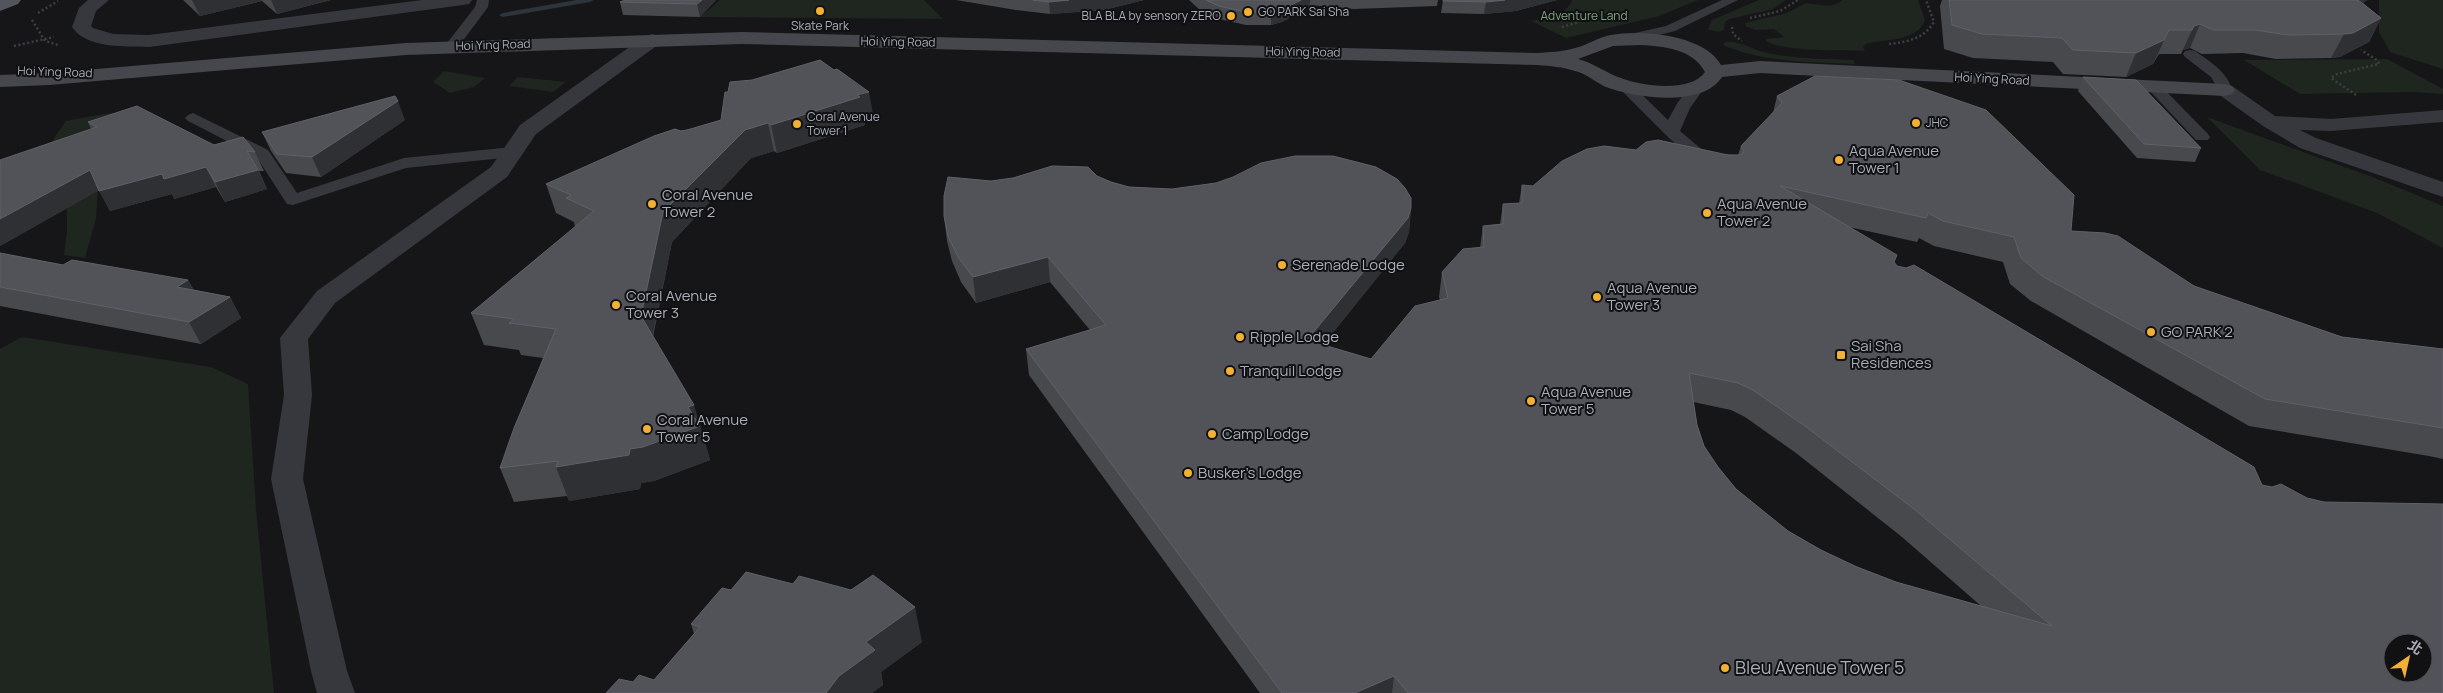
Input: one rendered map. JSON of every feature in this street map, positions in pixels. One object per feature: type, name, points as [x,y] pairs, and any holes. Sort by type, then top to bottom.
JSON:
[{"type":"main road","points":[[0,6],[12,0]]},
{"type":"street","points":[[100,0],[88,8],[81,27],[84,31],[114,39],[149,41],[463,0]]},
{"type":"street","name":"Hoi Ying Road","points":[[0,81],[49,79],[305,56],[450,47],[751,38],[1588,60],[1605,42],[1622,39],[1669,37],[1700,54],[1760,68]]},
{"type":"street","points":[[336,693],[329,671],[287,479],[298,395],[294,338],[326,297],[499,172],[528,130],[652,40]]},
{"type":"street","points":[[1698,87],[1710,80],[1715,72],[1711,63],[1700,54]]},
{"type":"street","name":"Hoi Ying Road","points":[[1588,60],[1600,77],[1625,86],[1664,92],[1698,87]]},
{"type":"street","name":"Hoi Ying Road","points":[[1715,72],[1760,68],[2225,90]]},
{"type":"street","name":"Hoi Ying Road","points":[[0,69],[29,74],[110,73]]},
{"type":"street","points":[[2225,90],[2270,122],[2324,150],[2443,190]]},
{"type":"street","points":[[2270,122],[2331,125],[2443,116]]},
{"type":"lane","points":[[1669,37],[1732,0]]},
{"type":"lane","points":[[450,47],[468,26],[482,4]]},
{"type":"lane","points":[[2190,54],[2214,73],[2224,85],[2225,90]]},
{"type":"lane","points":[[1625,86],[1672,131],[1682,145],[1720,170]]},
{"type":"lane","points":[[2154,86],[2202,137]]},
{"type":"lane","points":[[1672,131],[1677,115],[1686,100],[1698,87]]},
{"type":"lane","points":[[193,118],[262,153],[293,200],[404,163],[513,152]]},
{"type":"path","points":[[1885,45],[1915,39],[1931,28],[1934,22],[1926,0]]},
{"type":"path","points":[[14,46],[54,37]]},
{"type":"path","points":[[2357,96],[2332,78],[2338,74],[2379,64],[2377,60],[2361,50]]},
{"type":"green space","name":"Skate Park","points":[[720,0],[924,0],[943,19],[700,17]]},
{"type":"green space","name":"Adventure Land","points":[[1572,0],[1698,0],[1659,16],[1566,38],[1531,21],[1561,13]]},
{"type":"green space","points":[[1759,0],[1786,0],[1773,9],[1729,19],[1725,22],[1724,30],[1718,32],[1708,29],[1712,20]]},
{"type":"green space","points":[[1842,0],[1918,0],[1925,20],[1915,33],[1900,38],[1866,44],[1863,47],[1865,51],[1799,49],[1774,45],[1766,41],[1766,39],[1784,37],[1774,29],[1755,30],[1746,26],[1745,23],[1787,13],[1806,3],[1829,6]]},
{"type":"green space","points":[[2379,0],[2443,0],[2443,69],[2390,52],[2379,32]]},
{"type":"green space","points":[[1725,42],[1736,42],[1762,52],[1778,55],[1853,60],[1855,64],[1805,62],[1771,58],[1739,51],[1723,45]]},
{"type":"green space","points":[[2387,59],[2443,89],[2443,94],[2415,92],[2300,94],[2244,60]]},
{"type":"green space","points":[[444,71],[485,78],[474,87],[450,93],[433,82]]},
{"type":"green space","points":[[518,77],[566,82],[553,92],[509,86]]},
{"type":"green space","points":[[110,113],[123,121],[48,156],[54,138],[66,121]]},
{"type":"green space","points":[[2207,117],[2375,178],[2443,206],[2443,248],[2377,213],[2260,170]]},
{"type":"green space","points":[[98,187],[96,218],[85,258],[64,255],[67,232],[67,199]]},
{"type":"green space","points":[[22,337],[211,367],[248,384],[256,510],[274,693],[0,693],[0,349]]},
{"type":"building","points":[[625,0],[702,0],[697,4],[620,2]]},
{"type":"building","points":[[1033,0],[1069,0],[1049,2]]},
{"type":"building","points":[[1206,0],[1301,0],[1282,10],[1246,12],[1219,6]]},
{"type":"building","points":[[1443,0],[1505,0],[1486,2]]},
{"type":"building","points":[[1949,0],[2358,0],[2381,18],[2353,33],[2344,34],[2288,35],[2255,30],[2213,30],[2200,24],[2194,26],[2192,30],[2169,30],[2164,40],[2136,53],[2073,50],[2062,38],[1982,34],[1952,25]]},
{"type":"building","points":[[820,60],[834,70],[837,69],[869,92],[857,95],[860,97],[771,125],[768,123],[745,130],[663,212],[641,316],[694,405],[688,407],[700,426],[643,447],[630,449],[629,455],[556,467],[558,461],[500,468],[514,428],[556,329],[509,323],[514,319],[471,313],[594,211],[566,198],[571,195],[546,184],[654,136],[675,129],[687,130],[721,120],[725,92],[728,92],[730,82],[752,80]]},
{"type":"building","points":[[1815,76],[1899,80],[1986,110],[2074,195],[2071,231],[2105,233],[2118,236],[2194,286],[2342,337],[2443,349],[2443,428],[2265,399],[2042,276],[2021,258],[2014,237],[1943,221],[1928,213],[1926,218],[1780,186],[1897,255],[1894,262],[1897,266],[1906,268],[1914,265],[2254,467],[2262,485],[2272,487],[2281,484],[2307,498],[2324,502],[2443,504],[2443,693],[1408,693],[1394,676],[1355,693],[1282,693],[1026,349],[1106,325],[1048,257],[973,277],[958,257],[948,236],[944,216],[944,196],[948,177],[991,181],[1013,178],[1052,166],[1088,167],[1097,176],[1129,187],[1172,189],[1216,183],[1261,163],[1295,156],[1333,156],[1376,167],[1397,179],[1405,188],[1411,198],[1408,218],[1307,340],[1371,359],[1415,306],[1448,298],[1442,272],[1463,249],[1484,247],[1483,226],[1503,224],[1503,204],[1522,203],[1522,185],[1533,186],[1562,161],[1587,149],[1604,146],[1636,150],[1646,142],[1658,140],[1728,155],[1740,155],[1744,152],[1741,146],[1782,103],[1777,96]],"holes":[[[1689,373],[1738,383],[1753,390],[1805,426],[1914,509],[2052,626],[1896,582],[1857,567],[1821,550],[1788,531],[1736,489],[1704,446],[1697,425]]]},
{"type":"building","points":[[2083,77],[2136,80],[2201,148],[2144,144]]},
{"type":"building","points":[[395,96],[398,101],[312,157],[277,154],[262,132]]},
{"type":"building","points":[[137,106],[214,145],[243,137],[255,152],[247,151],[258,170],[215,182],[206,167],[164,179],[162,174],[99,191],[90,170],[0,219],[0,160],[97,127],[88,122]]},
{"type":"building","points":[[0,253],[63,265],[72,260],[188,280],[177,287],[230,297],[189,322],[0,287]]},
{"type":"building","points":[[746,572],[793,584],[799,576],[851,590],[873,575],[915,607],[866,642],[875,650],[839,676],[826,693],[606,693],[619,679],[633,682],[639,675],[654,680],[700,627],[691,624],[722,588],[731,590]]},
{"type":"waterway","points":[[503,15],[590,0]]},
{"type":"place","name":"Skate Park","points":[[820,11]]},
{"type":"place","name":"GO PARK Sai Sha","points":[[1248,12]]},
{"type":"place","name":"BLA BLA by sensory ZERO","points":[[1231,16]]},
{"type":"place","name":"JHC","points":[[1916,123]]},
{"type":"place","name":"Coral Avenue Tower 1","points":[[797,124]]},
{"type":"place","name":"Aqua Avenue Tower 1","points":[[1839,160]]},
{"type":"place","name":"Coral Avenue Tower 2","points":[[652,204]]},
{"type":"place","name":"Aqua Avenue Tower 2","points":[[1707,213]]},
{"type":"place","name":"Serenade Lodge","points":[[1282,265]]},
{"type":"place","name":"Aqua Avenue Tower 3","points":[[1597,297]]},
{"type":"place","name":"Coral Avenue Tower 3","points":[[616,305]]},
{"type":"place","name":"GO PARK 2","points":[[2151,332]]},
{"type":"place","name":"Ripple Lodge","points":[[1240,337]]},
{"type":"place","name":"Sai Sha Residences","points":[[1841,355]]},
{"type":"place","name":"Tranquil Lodge","points":[[1230,371]]},
{"type":"place","name":"Aqua Avenue Tower 5","points":[[1531,401]]},
{"type":"place","name":"Coral Avenue Tower 5","points":[[647,429]]},
{"type":"place","name":"Camp Lodge","points":[[1212,434]]},
{"type":"place","name":"Busker's Lodge","points":[[1188,473]]},
{"type":"place","name":"Bleu Avenue Tower 5","points":[[1725,668]]}]
